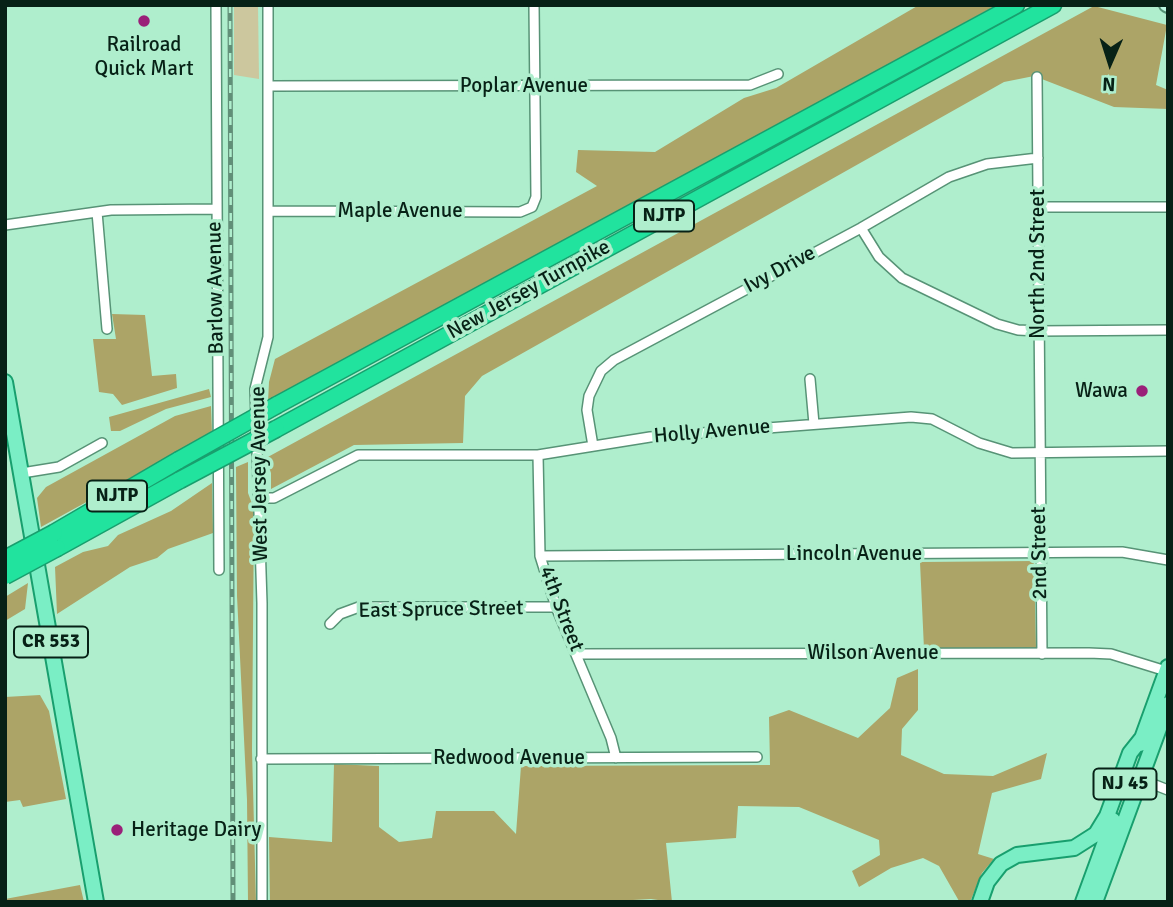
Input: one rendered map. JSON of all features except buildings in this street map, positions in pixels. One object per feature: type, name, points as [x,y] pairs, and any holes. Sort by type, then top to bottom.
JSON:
[{"type":"highway","name":"New Jersey Turnpike","points":[[5,576],[179,460],[1016,5]]},
{"type":"highway","name":"New Jersey Turnpike","points":[[5,559],[56,541],[180,480],[1053,5]]},
{"type":"main road","name":"CR 553","points":[[5,382],[96,902]]},
{"type":"main road","name":"NJ 45","points":[[1083,902],[1167,669]]},
{"type":"main road","name":"NJ 45","points":[[1095,902],[1168,704]]},
{"type":"main road","points":[[980,902],[993,872],[1009,859],[1031,851],[1056,852],[1074,848],[1096,834],[1107,816],[1130,752],[1142,738]]},
{"type":"street","name":"Barlow Avenue","points":[[216,5],[219,570]]},
{"type":"street","name":"West Jersey Avenue","points":[[262,902],[260,498],[255,389],[268,337],[268,5]]},
{"type":"street","points":[[534,5],[535,86]]},
{"type":"street","name":"Poplar Avenue","points":[[269,86],[750,85],[778,74]]},
{"type":"street","name":"North 2nd Street","points":[[1037,77],[1040,452]]},
{"type":"street","name":"Maple Avenue","points":[[268,211],[520,212],[532,207],[536,197],[535,86]]},
{"type":"street","name":"Ivy Drive","points":[[593,446],[587,410],[589,396],[606,366],[699,313],[861,228],[949,177],[972,167],[1008,160],[1038,159]]},
{"type":"street","points":[[1038,207],[1168,207]]},
{"type":"street","points":[[5,225],[97,212],[215,209]]},
{"type":"street","points":[[97,212],[107,329]]},
{"type":"street","points":[[861,228],[880,257],[911,284],[997,324],[1018,330],[1038,331],[1168,330]]},
{"type":"street","points":[[810,379],[814,424]]},
{"type":"street","name":"Holly Avenue","points":[[260,498],[274,498],[358,455],[538,455],[650,437],[911,417],[932,419],[993,449],[1012,453],[1168,451]]},
{"type":"street","points":[[22,473],[59,467],[102,443]]},
{"type":"street","name":"2nd Street","points":[[1040,452],[1042,654]]},
{"type":"street","name":"4th Street","points":[[538,455],[540,555],[556,607],[578,653],[616,758]]},
{"type":"street","name":"Lincoln Avenue","points":[[540,555],[1122,552],[1168,560]]},
{"type":"street","name":"East Spruce Street","points":[[330,624],[340,614],[359,607],[556,607]]},
{"type":"street","name":"Wilson Avenue","points":[[578,653],[1111,654],[1167,669]]},
{"type":"street","name":"Redwood Avenue","points":[[261,759],[757,757]]},
{"type":"street","points":[[1140,779],[1168,790]]},
{"type":"shaded area","points":[[234,5],[258,5],[259,79],[234,75]]},
{"type":"shaded area","points":[[919,5],[997,5],[268,402],[269,382],[275,359],[597,186],[576,172],[578,150],[655,152],[744,98],[776,88]]},
{"type":"shaded area","points":[[1094,6],[1167,25],[1156,85],[1168,90],[1168,109],[1114,107],[1034,76],[1004,82],[482,376],[465,396],[463,443],[354,445],[271,489],[271,473],[266,458]]},
{"type":"shaded area","points":[[112,314],[145,315],[152,376],[176,374],[177,388],[122,405],[113,394],[99,392],[93,339],[116,339]]},
{"type":"shaded area","points":[[209,389],[211,397],[166,409],[120,431],[111,431],[109,417]]},
{"type":"shaded area","points":[[211,406],[212,433],[41,527],[37,498],[46,487],[175,416]]},
{"type":"shaded area","points":[[248,462],[248,493],[254,509],[252,750],[256,902],[248,902],[247,800],[237,596],[236,467]]},
{"type":"shaded area","points":[[212,483],[213,533],[168,549],[157,558],[130,567],[57,614],[55,567],[83,552],[108,546],[118,535],[171,511]]},
{"type":"shaded area","points":[[1034,561],[1036,648],[924,649],[920,562]]},
{"type":"shaded area","points":[[28,583],[25,609],[5,621],[5,597]]},
{"type":"shaded area","points":[[918,669],[918,710],[902,729],[901,755],[944,774],[993,776],[1047,753],[1041,779],[992,793],[978,854],[994,859],[982,873],[970,902],[959,901],[939,866],[923,858],[891,868],[859,887],[852,871],[880,855],[879,840],[799,807],[738,806],[736,838],[666,843],[672,902],[651,899],[597,902],[270,902],[269,837],[332,842],[334,764],[379,766],[379,827],[399,842],[432,838],[436,811],[494,811],[516,834],[521,766],[770,765],[769,717],[789,710],[858,738],[890,708],[897,678]]},
{"type":"shaded area","points":[[40,695],[49,711],[66,799],[23,807],[20,800],[5,802],[5,697]]},
{"type":"shaded area","points":[[80,885],[84,902],[5,902],[5,899]]},
{"type":"railway","points":[[230,5],[233,902]]},
{"type":"place","name":"Railroad Quick Mart","points":[[144,21]]},
{"type":"place","name":"Wawa","points":[[1142,391]]},
{"type":"place","name":"Heritage Dairy","points":[[117,830]]}]
